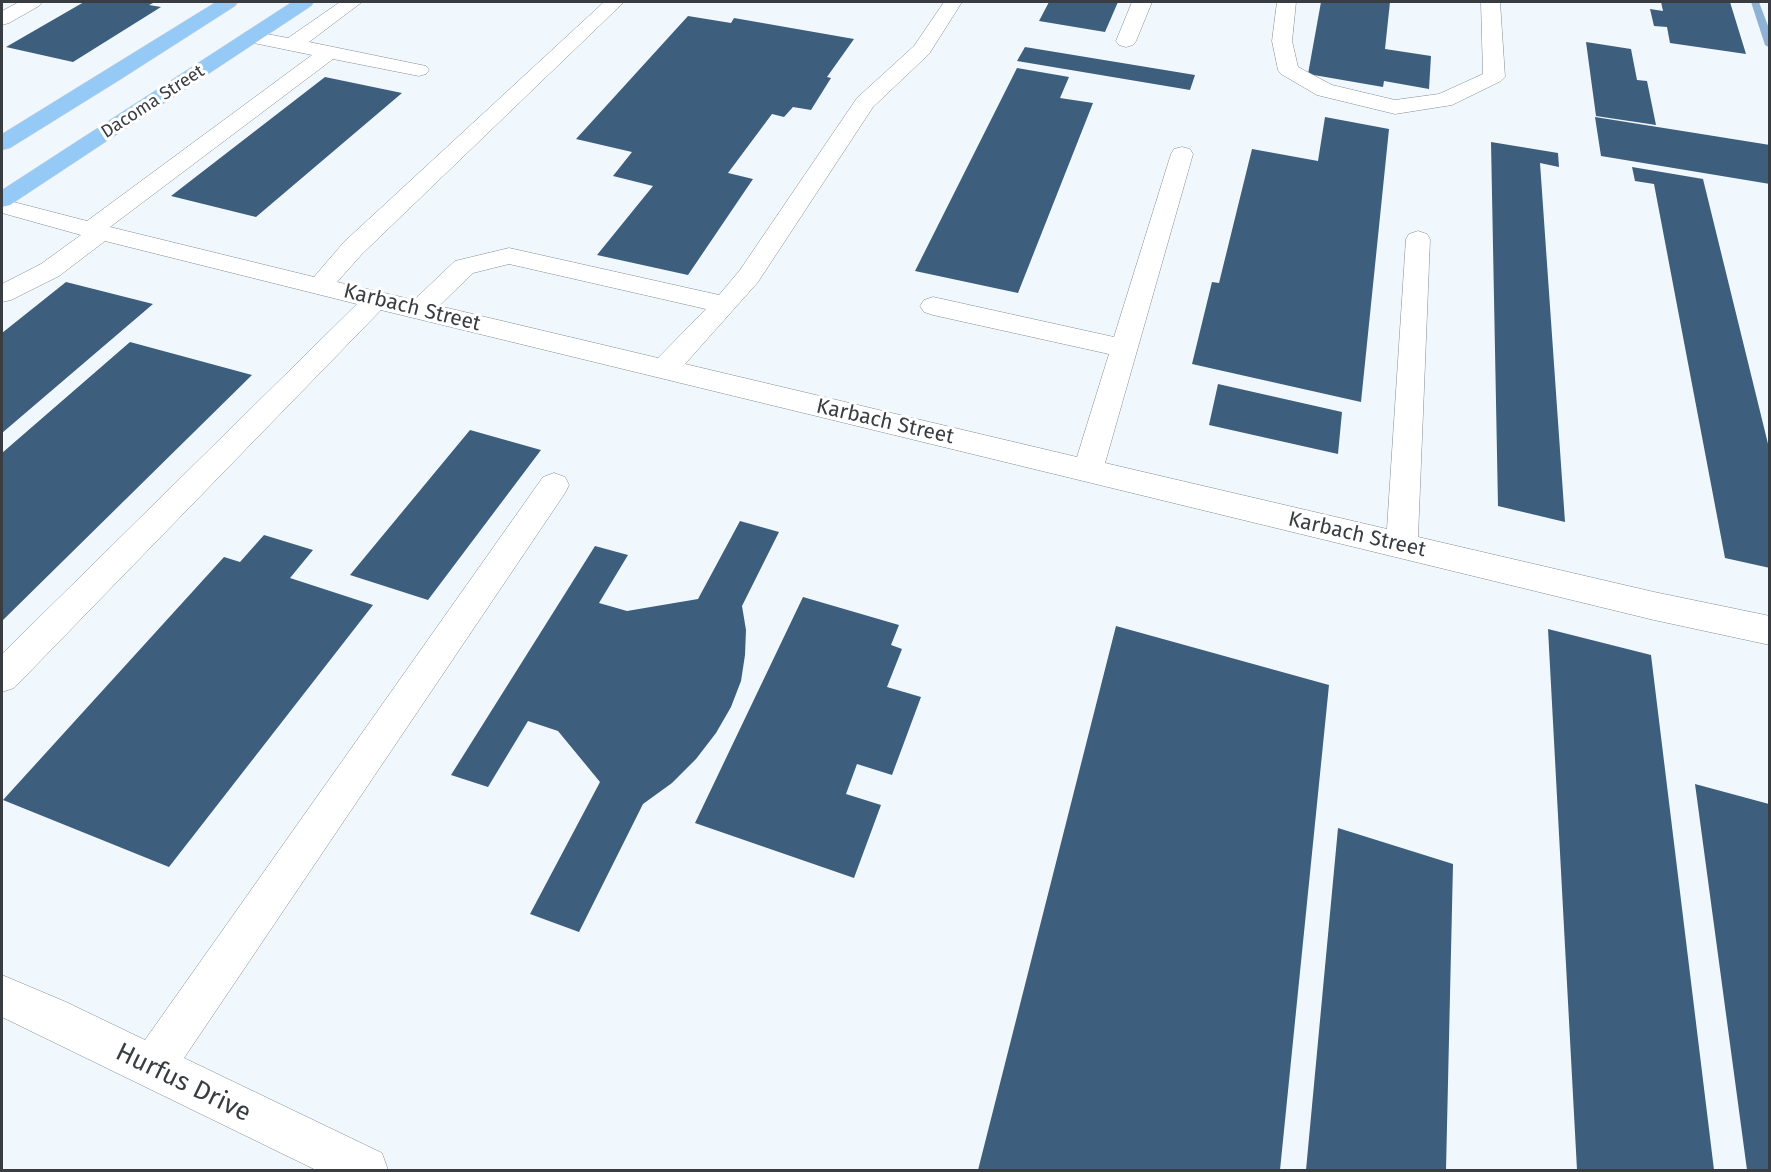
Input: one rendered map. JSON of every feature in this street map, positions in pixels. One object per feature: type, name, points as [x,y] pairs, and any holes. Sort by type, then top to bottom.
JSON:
[{"type":"main road","points":[[2,143],[228,2]]},
{"type":"main road","name":"Dacoma Street","points":[[2,200],[304,2]]},
{"type":"street","points":[[2,19],[32,2]]},
{"type":"street","points":[[292,45],[352,2]]},
{"type":"street","points":[[321,285],[353,248],[615,2]]},
{"type":"street","points":[[664,369],[725,305],[749,276],[865,102],[922,50],[953,2]]},
{"type":"street","points":[[1126,41],[1142,2]]},
{"type":"street","points":[[1286,2],[1281,41],[1288,70],[1325,90],[1395,107],[1443,100],[1494,77],[1491,2]]},
{"type":"street","points":[[251,37],[419,70]]},
{"type":"street","points":[[2,294],[50,270],[96,231],[329,52]]},
{"type":"street","points":[[1088,471],[1182,154]]},
{"type":"street","name":"Karbach Street","points":[[2,206],[96,231],[1088,471],[1770,631]]},
{"type":"street","points":[[1402,546],[1418,239]]},
{"type":"street","points":[[420,310],[464,267],[509,256],[725,305]]},
{"type":"street","points":[[2,677],[377,299]]},
{"type":"street","points":[[933,306],[1124,348]]},
{"type":"street","points":[[152,1067],[554,485]]},
{"type":"street","name":"Hurfus Drive","points":[[2,996],[51,1017],[365,1170]]},
{"type":"building","points":[[84,2],[155,2],[149,5],[161,7],[73,62],[6,47]]},
{"type":"building","points":[[1049,2],[1118,2],[1105,32],[1039,21]]},
{"type":"building","points":[[1321,2],[1390,2],[1385,49],[1431,56],[1429,89],[1384,81],[1383,87],[1308,74]]},
{"type":"building","points":[[1661,2],[1730,2],[1746,54],[1670,43],[1667,27],[1654,26],[1650,9],[1663,11]]},
{"type":"building","points":[[688,16],[731,23],[734,18],[854,39],[827,77],[831,78],[811,110],[793,107],[784,117],[772,114],[728,173],[753,179],[688,275],[597,255],[653,186],[613,176],[632,152],[576,139]]},
{"type":"building","points":[[1586,42],[1631,49],[1637,80],[1647,81],[1656,125],[1596,116]]},
{"type":"building","points":[[1025,47],[1195,75],[1190,90],[1017,61]]},
{"type":"building","points":[[1017,68],[1069,77],[1060,98],[1093,103],[1018,293],[915,271]]},
{"type":"building","points":[[325,77],[402,93],[256,217],[171,196]]},
{"type":"building","points":[[1325,117],[1389,129],[1361,402],[1192,364],[1212,282],[1219,283],[1252,149],[1318,161]]},
{"type":"building","points":[[1595,117],[1770,145],[1770,184],[1601,156]]},
{"type":"building","points":[[1491,142],[1558,153],[1559,167],[1540,163],[1565,522],[1498,506]]},
{"type":"building","points":[[1632,167],[1703,179],[1770,452],[1770,568],[1725,558],[1654,184],[1635,181]]},
{"type":"building","points":[[66,282],[153,304],[2,433],[2,333]]},
{"type":"building","points":[[130,342],[252,375],[2,621],[2,453]]},
{"type":"building","points":[[1218,384],[1342,412],[1338,454],[1209,425]]},
{"type":"building","points":[[470,430],[541,450],[428,600],[350,575]]},
{"type":"building","points":[[740,521],[779,532],[742,606],[746,630],[745,655],[741,681],[731,707],[716,733],[696,759],[672,783],[643,804],[579,932],[530,914],[600,782],[558,731],[528,721],[488,787],[451,775],[595,546],[628,555],[599,603],[627,611],[698,599]]},
{"type":"building","points":[[264,535],[313,550],[290,578],[373,605],[169,867],[3,800],[224,557],[240,562]]},
{"type":"building","points":[[803,597],[899,625],[891,645],[902,649],[887,687],[921,697],[892,775],[857,764],[846,794],[881,805],[854,878],[695,823]]},
{"type":"building","points":[[1116,626],[1329,685],[1280,1170],[978,1170]]},
{"type":"building","points":[[1548,629],[1651,655],[1714,1170],[1577,1170]]},
{"type":"building","points":[[1695,784],[1769,804],[1770,1170],[1747,1170]]},
{"type":"building","points":[[1338,828],[1453,864],[1446,1170],[1306,1170]]},
{"type":"waterway","points":[[1755,2],[1770,45]]}]
